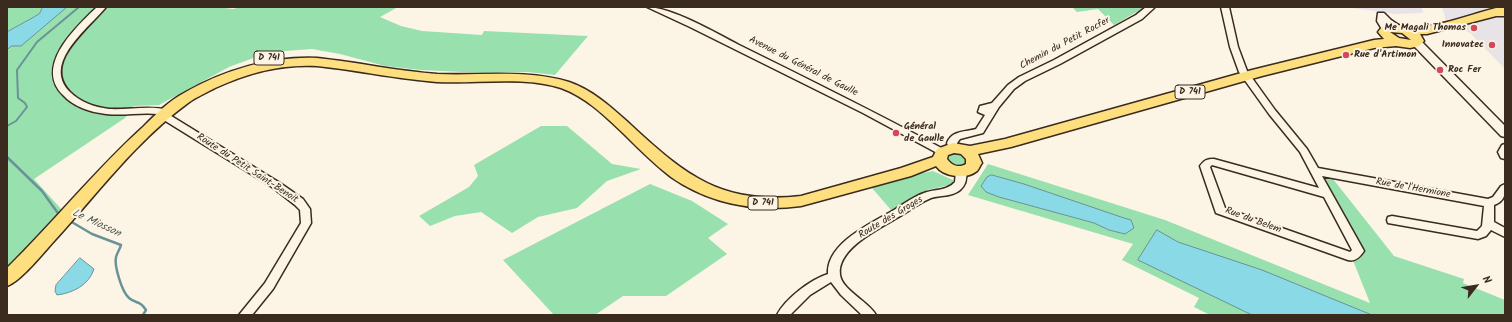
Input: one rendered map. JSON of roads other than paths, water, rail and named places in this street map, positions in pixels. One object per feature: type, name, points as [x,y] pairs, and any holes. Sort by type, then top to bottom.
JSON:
[{"type":"main road","points":[[1402,36],[1501,10]]},
{"type":"main road","name":"D 741","points":[[7,279],[34,253],[134,143],[164,114],[182,100],[222,79],[248,69],[273,64],[312,61],[414,76],[533,79],[565,85],[588,96],[599,104],[666,164],[687,180],[713,192],[743,201],[770,204],[801,201],[906,172],[953,157],[981,155],[1006,144],[1246,76],[1402,36]]},
{"type":"main road","points":[[953,157],[961,172]]},
{"type":"street","points":[[102,7],[75,34],[61,54],[57,74],[59,88],[72,99],[99,111],[164,114]]},
{"type":"street","name":"Avenue du Général de Gaulle","points":[[651,7],[693,25],[866,111],[953,157]]},
{"type":"street","name":"Chemin du Petit Rocfer","points":[[953,157],[951,142],[953,139],[957,136],[980,131],[992,110],[1011,87],[1022,79],[1057,62],[1139,17],[1151,7]]},
{"type":"street","points":[[1225,7],[1234,48],[1243,72],[1272,112],[1304,151],[1326,194]]},
{"type":"street","points":[[1380,11],[1381,20],[1435,60],[1505,133],[1500,136],[1505,142]]},
{"type":"street","points":[[1380,11],[1388,22],[1402,36]]},
{"type":"street","name":"Route du Petit Saint-Benoit","points":[[164,114],[276,185],[299,202],[306,210],[306,223],[269,286],[245,315]]},
{"type":"street","points":[[1505,147],[1503,152],[1505,156]]},
{"type":"street","name":"Rue du Belem","points":[[1209,162],[1214,162],[1326,194],[1358,251],[1352,257],[1220,210],[1205,166],[1209,162]]},
{"type":"street","name":"Rue de l'Hermione","points":[[1315,171],[1489,203]]},
{"type":"street","name":"Route des Groges","points":[[834,276],[833,270],[838,258],[853,240],[870,228],[926,196],[956,189],[961,181],[961,172]]},
{"type":"street","points":[[1392,220],[1472,235],[1483,234],[1489,224],[1489,203],[1497,200],[1505,188]]},
{"type":"street","points":[[1489,224],[1505,233]]},
{"type":"street","points":[[783,315],[808,290],[823,279],[834,276],[840,285],[870,315]]},
{"type":"water","points":[[43,7],[67,7],[21,46],[11,46],[7,50],[7,32],[38,15]]},
{"type":"water","points":[[992,175],[1024,184],[1131,220],[1134,228],[1125,234],[1109,230],[1094,223],[999,197],[986,192],[981,186],[987,177]]},
{"type":"water","points":[[1157,230],[1178,242],[1262,270],[1372,315],[1252,315],[1138,260]]},
{"type":"water","points":[[80,258],[94,269],[92,275],[80,287],[57,295],[55,291],[56,285]]},
{"type":"waterway","name":"Le Miosson","points":[[7,126],[16,121],[27,107],[25,103],[18,98],[17,70],[37,42],[79,7]]},
{"type":"waterway","name":"Le Miosson","points":[[7,157],[42,191],[60,216]]},
{"type":"waterway","name":"Le Miosson","points":[[70,221],[92,234],[121,245],[116,256],[116,266],[119,279],[126,295],[131,300],[140,303],[146,310],[143,315]]},
{"type":"place","name":"Me Magali Thomas","points":[[1474,28]]},
{"type":"place","name":"Innovatec","points":[[1492,45]]},
{"type":"place","name":"Rue d'Artimon","points":[[1346,55]]},
{"type":"place","name":"Roc Fer","points":[[1440,70]]},
{"type":"place","name":"Général de Gaulle","points":[[896,133]]}]
